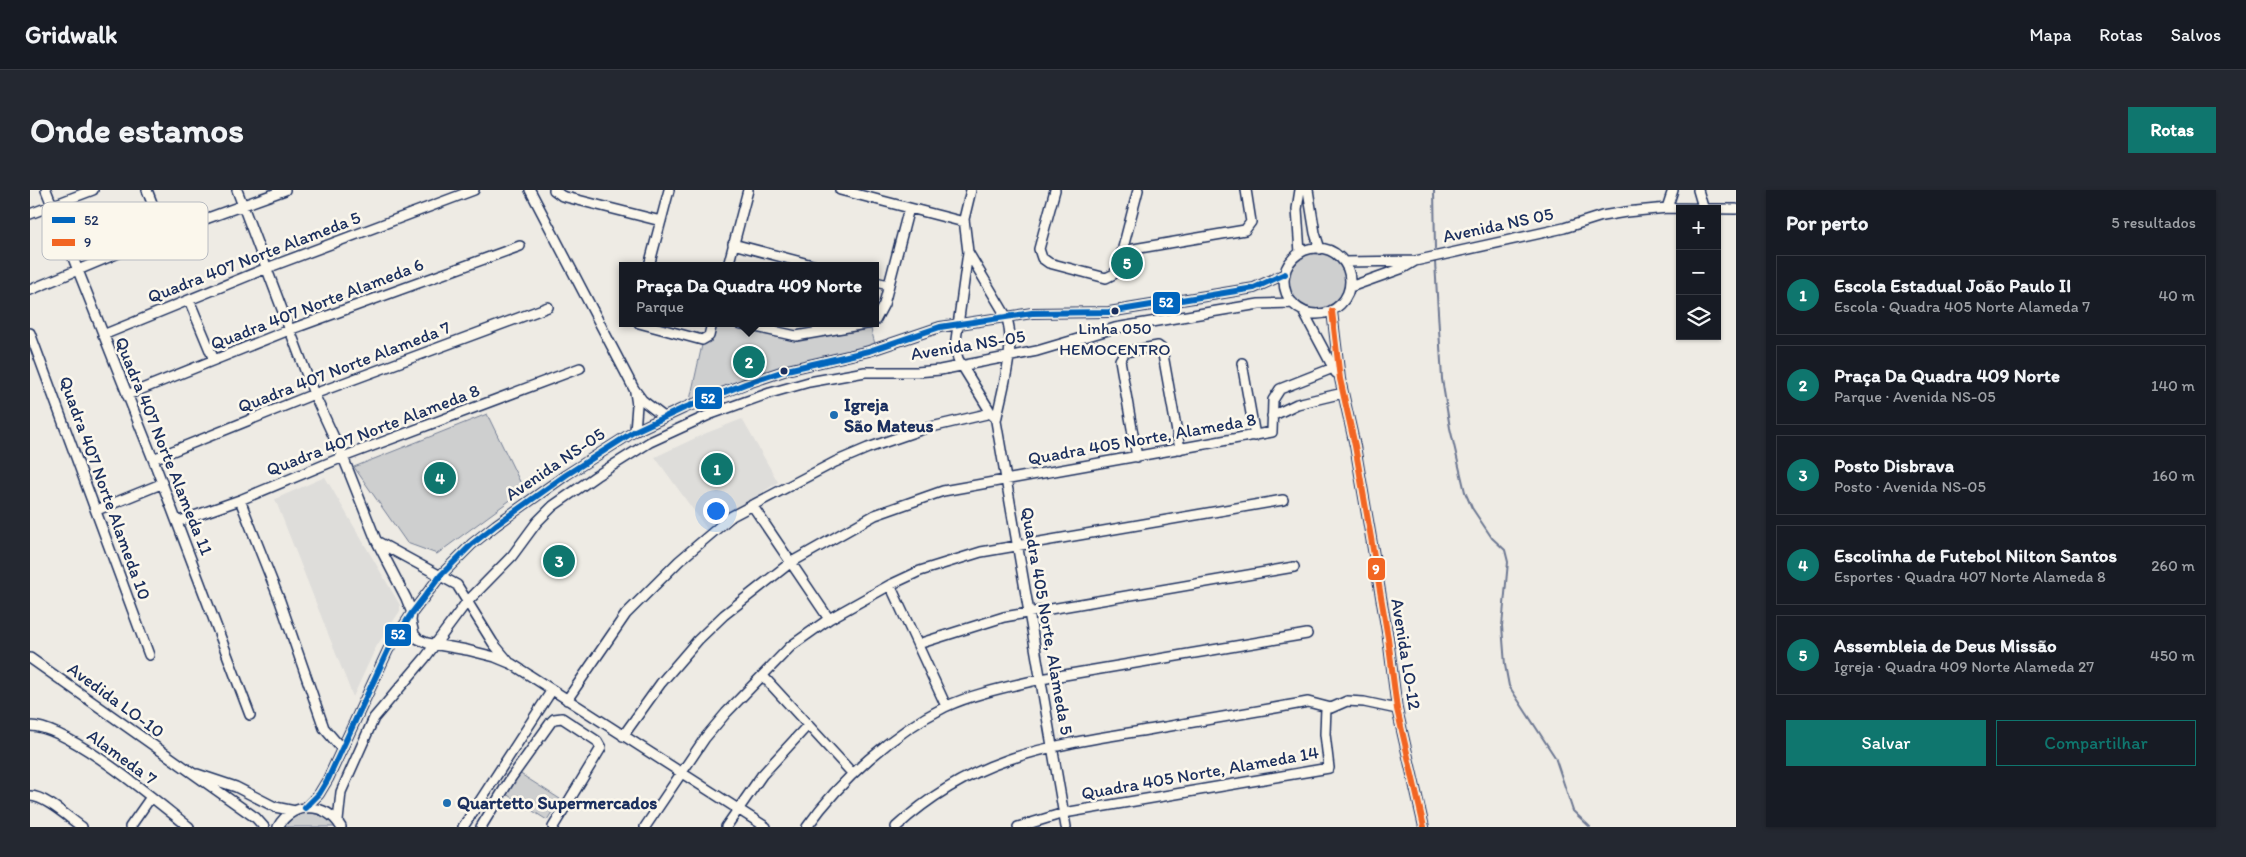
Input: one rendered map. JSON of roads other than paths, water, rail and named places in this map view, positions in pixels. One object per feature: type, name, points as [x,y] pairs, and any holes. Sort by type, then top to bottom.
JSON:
[{"type":"street","name":"Quadra 407 Norte Alameda 11","points":[[46,190],[50,202]]},
{"type":"street","points":[[62,202],[93,190]]},
{"type":"street","points":[[147,190],[152,202]]},
{"type":"street","points":[[237,190],[314,394],[343,457],[376,540],[412,612],[411,621],[416,637],[421,641],[434,645],[467,650],[495,657],[512,664],[766,827]]},
{"type":"street","points":[[208,218],[284,190]]},
{"type":"street","name":"Quadra 407 Norte Alameda 5","points":[[103,334],[267,268],[474,190]]},
{"type":"street","points":[[530,190],[634,389],[642,400],[664,417]]},
{"type":"street","points":[[554,190],[562,196],[661,221]]},
{"type":"street","points":[[650,262],[669,190]]},
{"type":"street","points":[[729,262],[748,190]]},
{"type":"street","points":[[840,190],[964,222]]},
{"type":"street","points":[[971,190],[964,222],[968,252],[955,346],[962,366],[993,417]]},
{"type":"street","points":[[1055,190],[1039,249],[1042,258],[1049,263],[1108,278],[1118,267],[1138,190]]},
{"type":"street","points":[[1122,251],[1243,230],[1249,227],[1251,216],[1246,190]]},
{"type":"street","points":[[1300,190],[1297,209],[1300,253]]},
{"type":"street","points":[[1308,190],[1315,233],[1320,249]]},
{"type":"street","points":[[1666,208],[1673,190]]},
{"type":"street","points":[[1698,190],[1702,205]]},
{"type":"street","points":[[879,315],[882,311],[909,208]]},
{"type":"street","name":"Avenida NS 05","points":[[1344,262],[1415,261],[1564,228],[1602,216],[1676,208]]},
{"type":"street","name":"Avenida NS 05","points":[[1721,208],[1736,209]]},
{"type":"street","points":[[30,214],[42,210]]},
{"type":"street","points":[[733,244],[801,262]]},
{"type":"street","name":"Quadra 407 Norte Alameda 6","points":[[128,395],[289,330],[520,246]]},
{"type":"street","points":[[1310,249],[1320,249],[1337,255],[1344,262],[1348,270],[1350,287],[1340,305],[1332,311],[1323,314],[1304,311],[1293,303],[1285,288],[1285,274],[1292,259],[1310,249]]},
{"type":"street","points":[[968,252],[1006,316],[1010,332],[1008,357],[993,417]]},
{"type":"street","name":"Quadra 407 Norte Alameda 11","points":[[74,260],[153,459],[250,715]]},
{"type":"street","points":[[30,290],[104,260]]},
{"type":"street","name":"Avenida NS 05","points":[[1350,287],[1403,268],[1415,261]]},
{"type":"street","name":"Avenida NS-05","points":[[305,808],[325,784],[388,650],[412,612],[441,575],[472,544],[496,525],[587,461],[635,431],[664,417],[762,378],[858,354],[927,330],[1006,316],[1050,311],[1109,312],[1254,288],[1285,274]]},
{"type":"street","points":[[879,283],[889,285]]},
{"type":"street","points":[[189,300],[214,360]]},
{"type":"street","name":"Avenida NS-05","points":[[340,824],[341,792],[369,726],[386,702],[434,645],[466,603],[512,556],[537,522],[553,506],[631,453],[672,431],[746,401],[809,382],[865,372],[926,372],[1047,348],[1115,328],[1259,304],[1293,303]]},
{"type":"street","name":"Quadra 407 Norte Alameda 7","points":[[153,459],[314,394],[548,307]]},
{"type":"street","name":"Avenida LO-12","points":[[1304,311],[1340,379]]},
{"type":"street","name":"Avenida LO-12","points":[[1332,311],[1340,379],[1369,523],[1388,638],[1397,709],[1424,827]]},
{"type":"street","points":[[652,327],[696,340],[706,339],[710,327]]},
{"type":"street","points":[[756,327],[796,336],[848,327]]},
{"type":"street","name":"Quadra 407 Norte Alameda 10","points":[[30,333],[149,655]]},
{"type":"street","points":[[1137,457],[1120,360],[1124,352],[1158,346],[1162,349],[1180,450]]},
{"type":"street","points":[[1242,364],[1255,436]]},
{"type":"street","name":"Quadra 407 Norte Alameda 8","points":[[177,522],[240,500],[343,457],[580,368]]},
{"type":"street","name":"Quadra 405 Norte, Alameda 8","points":[[623,736],[661,683],[698,640],[724,615],[790,563],[875,515],[944,491],[1272,432],[1273,400],[1280,389],[1333,368]]},
{"type":"street","points":[[634,389],[637,405],[635,431]]},
{"type":"street","points":[[1272,416],[1297,404],[1343,393]]},
{"type":"street","points":[[566,700],[626,614],[679,561],[732,516],[835,462],[868,448],[923,429],[993,417]]},
{"type":"street","name":"Quadra 405 Norte, Alameda 5","points":[[993,417],[1018,546],[1066,827]]},
{"type":"street","points":[[97,510],[162,484]]},
{"type":"street","points":[[240,500],[280,601],[324,728],[342,749]]},
{"type":"street","points":[[645,827],[680,772],[726,713],[791,646],[829,618],[890,584],[920,571],[981,552],[1283,500]]},
{"type":"street","points":[[752,505],[829,618]]},
{"type":"street","points":[[376,540],[457,585],[466,603],[497,649],[512,664]]},
{"type":"street","points":[[918,644],[973,626],[1029,613],[1294,567]]},
{"type":"street","points":[[890,584],[946,706]]},
{"type":"street","points":[[807,827],[824,803],[853,774],[893,741],[946,706],[1003,688],[1041,679],[1307,634]]},
{"type":"street","name":"Avedida LO-10","points":[[30,658],[256,818],[264,827]]},
{"type":"street","points":[[763,676],[853,774]]},
{"type":"street","points":[[463,827],[552,690]]},
{"type":"street","points":[[896,827],[931,799],[969,775],[1004,761],[1052,746],[1308,702],[1331,708],[1347,701],[1364,702],[1397,709]]},
{"type":"street","name":"Quadra 405 Norte, Alameda 14","points":[[1018,827],[1064,813],[1329,768],[1326,707]]},
{"type":"street","points":[[482,827],[511,778],[554,719],[562,718],[598,742],[600,751],[553,827]]},
{"type":"street","points":[[726,827],[762,775],[808,725]]},
{"type":"street","name":"Alameda 7","points":[[30,726],[44,727],[59,733],[86,750],[189,827]]},
{"type":"street","name":"Avedida LO-10","points":[[184,768],[242,790],[275,807],[295,811]]},
{"type":"street","points":[[500,771],[511,778]]},
{"type":"street","points":[[30,796],[38,797],[82,827]]},
{"type":"street","points":[[130,827],[151,797]]},
{"type":"street","points":[[278,827],[285,817],[305,808]]},
{"type":"street","name":"Avenida NS-05","points":[[305,808],[325,811],[340,824]]},
{"type":"street","name":"Avenida LO-12","points":[[1420,827],[1421,816]]},
{"type":"waterway","points":[[1434,190],[1435,249]]},
{"type":"waterway","points":[[1435,262],[1442,379],[1450,428],[1465,492],[1472,508],[1492,538],[1505,550],[1508,562],[1502,626],[1505,665],[1509,686],[1555,757],[1573,811],[1590,827]]},
{"type":"place","name":"Assembleia de Deus Missão","points":[[1127,263]]},
{"type":"place","name":"Linha 050 HEMOCENTRO","points":[[1115,311]]},
{"type":"place","name":"Praça Da Quadra 409 Norte","points":[[749,362]]},
{"type":"place","name":"Igreja São Mateus","points":[[834,415]]},
{"type":"place","name":"Escola Estadual João Paulo II","points":[[717,469]]},
{"type":"place","name":"Escolinha de Futebol Nilton Santos","points":[[440,478]]},
{"type":"place","name":"Posto Disbrava","points":[[559,561]]},
{"type":"place","name":"Quartetto Supermercados","points":[[447,803]]}]
